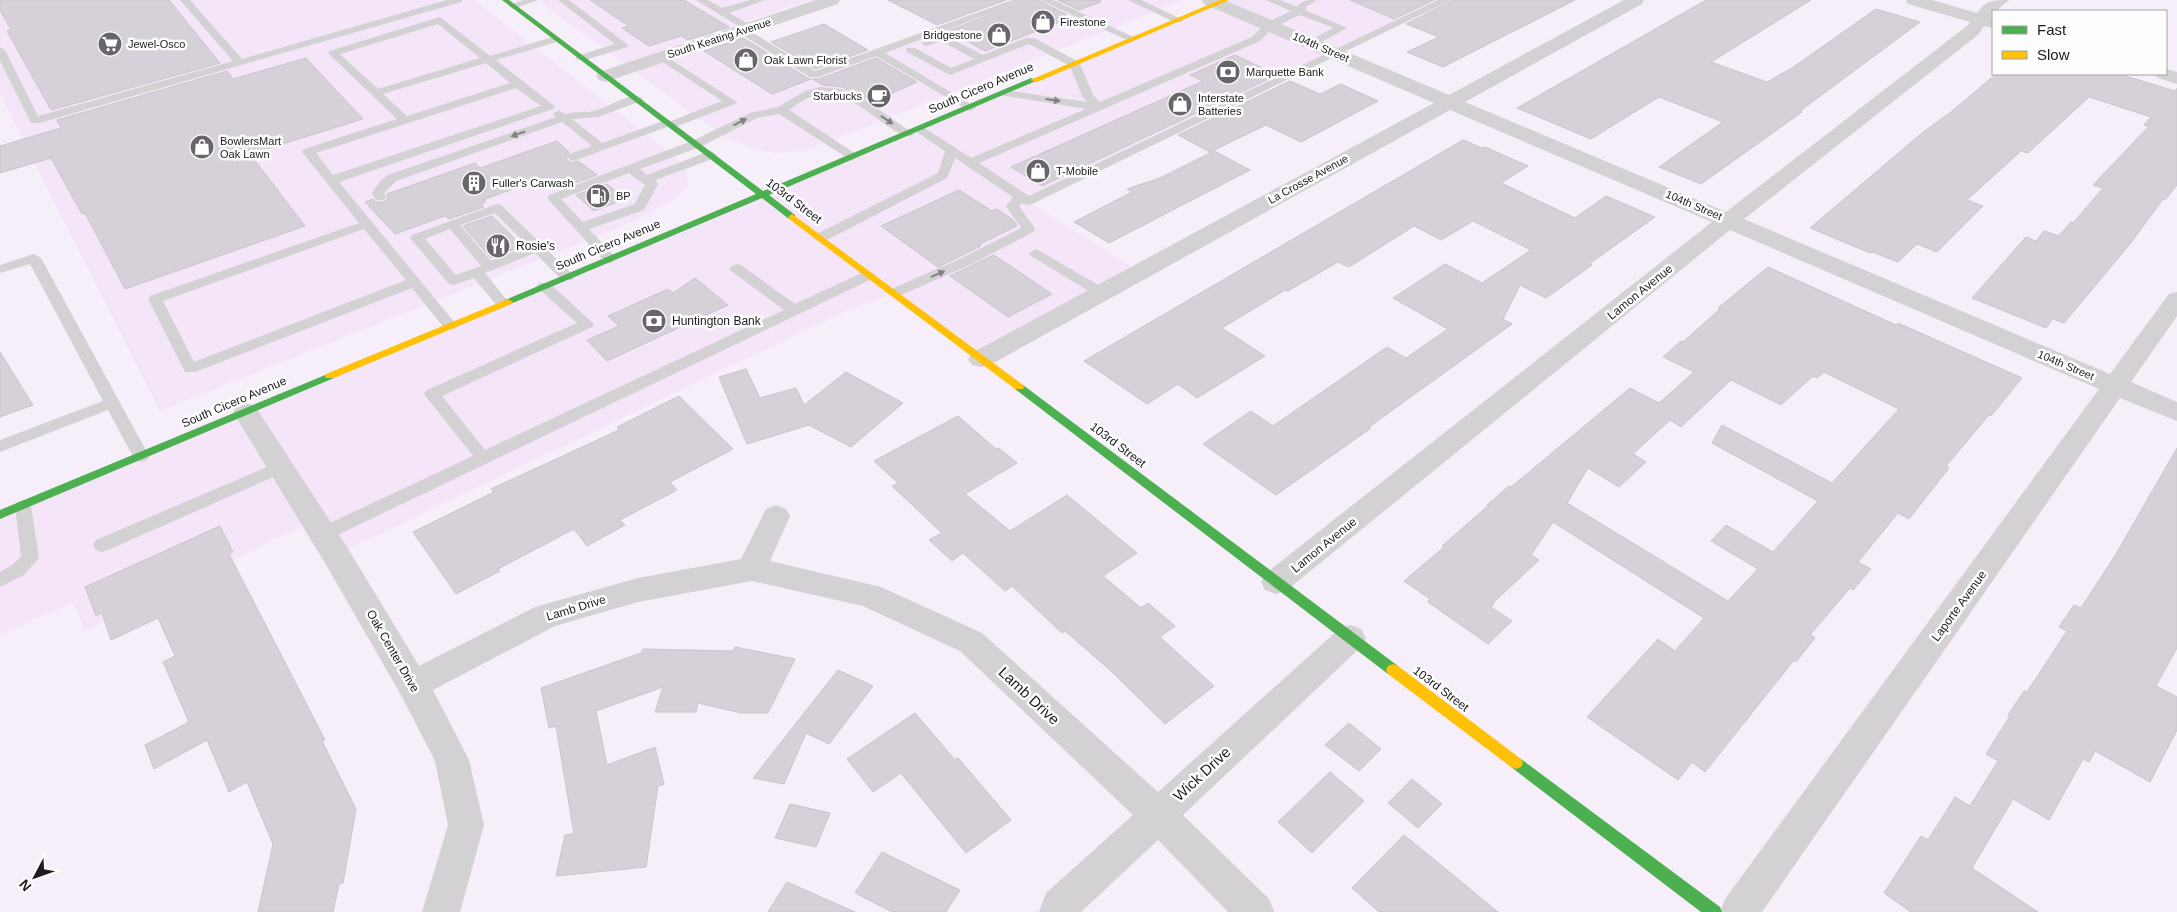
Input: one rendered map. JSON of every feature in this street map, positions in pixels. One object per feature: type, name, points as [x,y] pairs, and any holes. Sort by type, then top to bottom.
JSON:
[{"type":"main road","name":"South Cicero Avenue","points":[[0,515],[1075,64],[1218,1]]},
{"type":"main road","name":"103rd Street","points":[[509,3],[1714,912]]},
{"type":"street","name":"South Keating Avenue","points":[[605,76],[832,0]]},
{"type":"street","name":"La Crosse Avenue","points":[[981,359],[1636,0]]},
{"type":"street","points":[[1914,0],[1987,22]]},
{"type":"street","name":"Lamon Avenue","points":[[1276,582],[1729,220],[1973,30],[1987,22],[1987,10],[2001,0]]},
{"type":"street","name":"104th Street","points":[[1218,1],[1270,25],[2177,412]]},
{"type":"street","name":"Laporte Avenue","points":[[1739,912],[2177,299]]},
{"type":"street","name":"Oak Center Drive","points":[[246,412],[323,534],[413,685],[452,760],[466,825],[441,912]]},
{"type":"street","points":[[752,569],[776,516]]},
{"type":"street","name":"Lamb Drive","points":[[413,685],[546,616],[638,590],[752,569],[870,595],[970,642],[1158,815],[1255,912]]},
{"type":"street","name":"Wick Drive","points":[[1058,912],[1060,906],[1350,638]]},
{"type":"lane","points":[[186,0],[239,62]]},
{"type":"lane","points":[[0,50],[35,121],[239,62],[432,3],[458,0]]},
{"type":"lane","points":[[509,3],[533,0]]},
{"type":"lane","points":[[566,2],[584,0]]},
{"type":"lane","points":[[701,0],[814,75],[876,52],[937,34],[1021,0]]},
{"type":"lane","points":[[721,12],[760,0]]},
{"type":"lane","points":[[1045,0],[1133,39]]},
{"type":"lane","points":[[1133,0],[1178,20]]},
{"type":"lane","points":[[1271,0],[1342,28],[1312,43]]},
{"type":"lane","points":[[970,163],[1256,39],[1270,25],[1300,11],[1303,4],[1312,0]]},
{"type":"lane","points":[[610,259],[552,198],[696,144],[754,115],[781,110],[805,95],[827,90],[853,98],[913,132],[951,150],[1028,202],[1446,0]]},
{"type":"lane","points":[[566,2],[623,44],[581,58]]},
{"type":"lane","points":[[405,121],[333,53],[440,20],[518,84],[600,147]]},
{"type":"lane","points":[[937,34],[983,59]]},
{"type":"lane","points":[[937,34],[911,50],[950,72],[1030,40],[1075,64],[1088,96],[1098,107]]},
{"type":"lane","points":[[376,92],[556,39]]},
{"type":"lane","points":[[876,52],[970,108]]},
{"type":"lane","points":[[573,157],[731,102],[662,57]]},
{"type":"lane","points":[[450,326],[308,152],[518,84]]},
{"type":"lane","points":[[1004,93],[1098,107]]},
{"type":"lane","points":[[380,197],[378,194],[384,184],[392,178],[564,118],[578,114],[594,114],[636,99]]},
{"type":"lane","points":[[331,180],[549,107]]},
{"type":"lane","points":[[781,110],[852,158]]},
{"type":"lane","points":[[820,238],[944,175],[951,150]]},
{"type":"lane","points":[[646,179],[711,155]]},
{"type":"lane","points":[[581,227],[640,206],[652,184],[631,168]]},
{"type":"lane","points":[[894,293],[967,262],[1028,229],[1012,206],[1021,196]]},
{"type":"lane","points":[[537,247],[454,281],[417,238],[497,208],[537,247],[567,277]]},
{"type":"lane","points":[[367,224],[155,300],[190,369],[414,282]]},
{"type":"lane","points":[[452,224],[503,304]]},
{"type":"lane","points":[[1036,253],[1102,292]]},
{"type":"lane","points":[[0,269],[34,258],[141,456]]},
{"type":"lane","points":[[736,268],[794,310]]},
{"type":"lane","points":[[323,534],[869,275]]},
{"type":"lane","points":[[482,457],[432,394],[587,324],[544,286]]},
{"type":"lane","points":[[0,446],[112,402]]},
{"type":"lane","points":[[102,545],[281,467]]},
{"type":"lane","points":[[0,580],[18,570],[30,558],[23,506]]},
{"type":"shaded area","points":[[0,0],[474,0],[679,160],[687,174],[688,186],[675,199],[637,220],[160,411],[0,94]]},
{"type":"shaded area","points":[[537,0],[811,0],[735,25],[814,75],[1021,0],[1183,0],[833,140],[805,150],[774,153],[751,148],[726,138]]},
{"type":"shaded area","points":[[1226,0],[1446,0],[1029,202],[1140,272],[981,359],[893,293],[844,312],[336,555],[314,521],[85,631],[73,603],[0,635],[0,515]]},
{"type":"building","name":"Jewel-Osco","points":[[0,0],[169,0],[220,63],[51,110],[7,31],[11,30],[0,10]]},
{"type":"building","points":[[590,0],[684,0],[729,27],[688,40],[681,36],[649,46],[622,28],[629,26]]},
{"type":"building","points":[[888,0],[1006,0],[937,25]]},
{"type":"building","points":[[1028,0],[1038,0],[1067,15],[1055,19],[1060,22],[985,51],[948,31]]},
{"type":"building","points":[[1058,0],[1100,0],[1101,2],[1079,10]]},
{"type":"building","points":[[1350,0],[1434,0],[1394,19]]},
{"type":"building","points":[[1453,0],[1575,0],[1443,67],[1407,52],[1439,37],[1406,24]]},
{"type":"building","points":[[1706,0],[1811,0],[1711,62],[1767,82],[1792,68],[1876,9],[1920,22],[1800,111],[1802,112],[1701,184],[1659,167],[1723,122],[1659,97],[1591,139],[1517,108]]},
{"type":"building","points":[[824,24],[868,50],[815,69],[771,42]]},
{"type":"building","points":[[743,38],[811,79],[772,94],[704,51]]},
{"type":"building","points":[[1235,55],[1277,75],[1042,186],[1011,167],[1203,81],[1190,75]]},
{"type":"building","points":[[306,58],[363,119],[250,154],[305,226],[125,289],[85,213],[82,214],[51,158],[0,173],[0,146],[61,128],[57,120],[227,71],[233,79]]},
{"type":"building","points":[[876,58],[917,82],[872,102],[842,87],[823,85],[812,79],[819,79]]},
{"type":"building","points":[[1995,75],[2122,75],[2175,91],[2177,88],[2177,185],[2165,200],[2163,199],[2130,244],[2064,323],[2053,319],[2046,328],[1972,298],[2026,237],[2036,241],[2044,231],[2059,236],[2071,222],[2073,223],[2103,188],[2093,185],[2149,126],[2144,125],[2151,117],[2089,97],[2028,153],[2021,151],[1967,200],[1983,206],[1937,252],[1917,244],[1898,262],[1872,252],[1870,253],[1810,228],[1922,133],[1951,112]]},
{"type":"building","points":[[1290,81],[1320,94],[1341,84],[1378,101],[1301,142],[1266,125],[1210,152],[1178,135]]},
{"type":"building","points":[[1463,140],[1482,148],[1485,147],[1528,166],[1501,183],[1575,218],[1606,196],[1655,217],[1589,264],[1592,265],[1546,298],[1520,285],[1503,319],[1512,324],[1276,495],[1203,444],[1251,411],[1273,426],[1387,347],[1406,358],[1448,329],[1393,298],[1445,264],[1482,283],[1531,250],[1473,221],[1441,240],[1414,226],[1349,267],[1338,262],[1288,291],[1285,290],[1222,328],[1265,356],[1197,398],[1178,384],[1147,404],[1084,361]]},
{"type":"building","name":"Fuller's Carwash","points":[[557,141],[569,152],[566,159],[572,163],[578,161],[597,175],[559,189],[545,177],[483,200],[486,202],[481,204],[484,207],[449,219],[445,216],[395,234],[365,202],[373,199],[376,202],[384,202],[388,198],[387,194],[475,163],[480,168]]},
{"type":"building","points":[[1214,151],[1250,170],[1109,243],[1074,222],[1132,192],[1127,189],[1160,178]]},
{"type":"building","name":"BP","points":[[607,184],[625,199],[594,211],[576,195]]},
{"type":"building","points":[[959,190],[992,211],[997,209],[1013,220],[1017,226],[938,267],[881,226]]},
{"type":"building","points":[[492,216],[522,246],[491,258],[463,226]]},
{"type":"building","points":[[994,255],[1052,294],[1008,317],[950,276]]},
{"type":"building","points":[[1768,267],[1896,325],[1898,323],[2022,378],[1946,466],[1949,468],[1909,519],[1898,513],[1858,562],[1871,569],[1853,590],[1850,588],[1810,635],[1815,638],[1796,662],[1794,660],[1705,772],[1692,762],[1678,780],[1587,717],[1658,639],[1675,651],[1704,618],[1553,522],[1531,555],[1539,560],[1493,603],[1491,607],[1512,621],[1488,644],[1428,602],[1430,599],[1404,581],[1444,547],[1442,546],[1509,486],[1511,487],[1630,388],[1659,403],[1694,372],[1663,357],[1720,309],[1718,308]],"holes":[[[1824,372],[1899,409],[1832,483],[1722,425],[1712,443],[1818,501],[1773,552],[1726,525],[1711,541],[1758,569],[1728,601],[1567,503],[1588,468],[1619,487],[1646,462],[1633,454],[1670,420],[1681,427],[1731,380],[1781,405],[1813,376],[1817,378]]]},
{"type":"building","name":"Huntington Bank","points":[[695,278],[728,305],[607,361],[587,340],[619,326],[608,316],[668,289],[673,293]]},
{"type":"building","points":[[0,352],[33,405],[0,417]]},
{"type":"building","points":[[746,369],[760,398],[796,388],[804,405],[846,372],[903,403],[851,447],[809,425],[747,444],[719,377]]},
{"type":"building","points":[[679,396],[733,449],[670,482],[677,490],[620,520],[625,525],[587,546],[574,529],[498,569],[500,571],[456,594],[413,532],[494,492],[491,489],[619,430],[617,427]]},
{"type":"building","points":[[958,416],[996,449],[999,448],[1017,463],[965,494],[1010,531],[1067,495],[1137,553],[1103,576],[1141,608],[1148,603],[1175,626],[1160,637],[1214,686],[1165,724],[1110,670],[1065,631],[1062,633],[1012,586],[1005,591],[963,553],[952,561],[929,540],[942,533],[892,486],[898,483],[874,461]]},
{"type":"building","points":[[2177,448],[2177,648],[2156,686],[2177,697],[2177,730],[2150,782],[2095,751],[2089,762],[2083,759],[2049,820],[2013,799],[1972,868],[2038,912],[1911,912],[1884,893],[1921,836],[1928,840],[1955,797],[1970,806],[1998,761],[1986,754],[2010,716],[2008,715],[2024,691],[2027,692],[2067,631],[2059,627],[2074,605],[2081,608],[2116,554]]},
{"type":"building","points":[[220,526],[233,552],[229,554],[325,740],[322,741],[356,809],[343,883],[339,884],[333,912],[258,912],[273,844],[247,782],[229,792],[207,740],[154,769],[145,745],[189,722],[163,662],[175,656],[158,618],[111,640],[102,613],[96,616],[85,587]]},
{"type":"building","points":[[735,647],[795,659],[768,713],[741,713],[698,703],[696,712],[655,712],[663,687],[596,711],[607,765],[655,747],[664,784],[658,786],[646,867],[556,876],[565,835],[574,834],[556,726],[549,728],[541,688],[641,653],[643,649],[733,651]]},
{"type":"building","points":[[838,670],[873,686],[829,744],[806,733],[784,784],[753,778]]},
{"type":"building","points":[[915,713],[955,760],[958,758],[1011,820],[966,853],[901,773],[873,792],[847,759]]},
{"type":"building","points":[[1349,723],[1381,749],[1359,771],[1325,745]]},
{"type":"building","points":[[1330,772],[1364,801],[1312,853],[1278,822]]},
{"type":"building","points":[[1412,779],[1442,804],[1418,828],[1388,803]]},
{"type":"building","points":[[790,804],[830,813],[816,847],[775,838]]},
{"type":"building","points":[[1404,835],[1498,912],[1379,912],[1352,888]]},
{"type":"building","points":[[882,852],[960,890],[946,912],[892,912],[855,893]]},
{"type":"building","points":[[787,882],[855,912],[768,912]]},
{"type":"traffic: fast","points":[[505,0],[792,217]]},
{"type":"traffic: fast","points":[[508,302],[1034,80]]},
{"type":"traffic: fast","points":[[0,515],[330,376]]},
{"type":"traffic: fast","points":[[1019,387],[1393,670]]},
{"type":"traffic: fast","points":[[1516,763],[1714,912]]},
{"type":"traffic: slow","points":[[1034,80],[1226,0]]},
{"type":"traffic: slow","points":[[792,217],[1019,387]]},
{"type":"traffic: slow","points":[[330,376],[508,302]]},
{"type":"traffic: slow","points":[[1393,670],[1516,763]]},
{"type":"place","name":"Firestone","points":[[1043,22]]},
{"type":"place","name":"Bridgestone","points":[[999,35]]},
{"type":"place","name":"Jewel-Osco","points":[[110,44]]},
{"type":"place","name":"Oak Lawn Florist","points":[[746,60]]},
{"type":"place","name":"Marquette Bank","points":[[1228,72]]},
{"type":"place","name":"Starbucks","points":[[879,96]]},
{"type":"place","name":"Interstate Batteries","points":[[1180,104]]},
{"type":"place","name":"BowlersMart Oak Lawn","points":[[202,147]]},
{"type":"place","name":"T-Mobile","points":[[1038,171]]},
{"type":"place","name":"Fuller's Carwash","points":[[474,183]]},
{"type":"place","name":"BP","points":[[598,196]]},
{"type":"place","name":"Rosie's","points":[[498,246]]},
{"type":"place","name":"Huntington Bank","points":[[654,321]]}]
